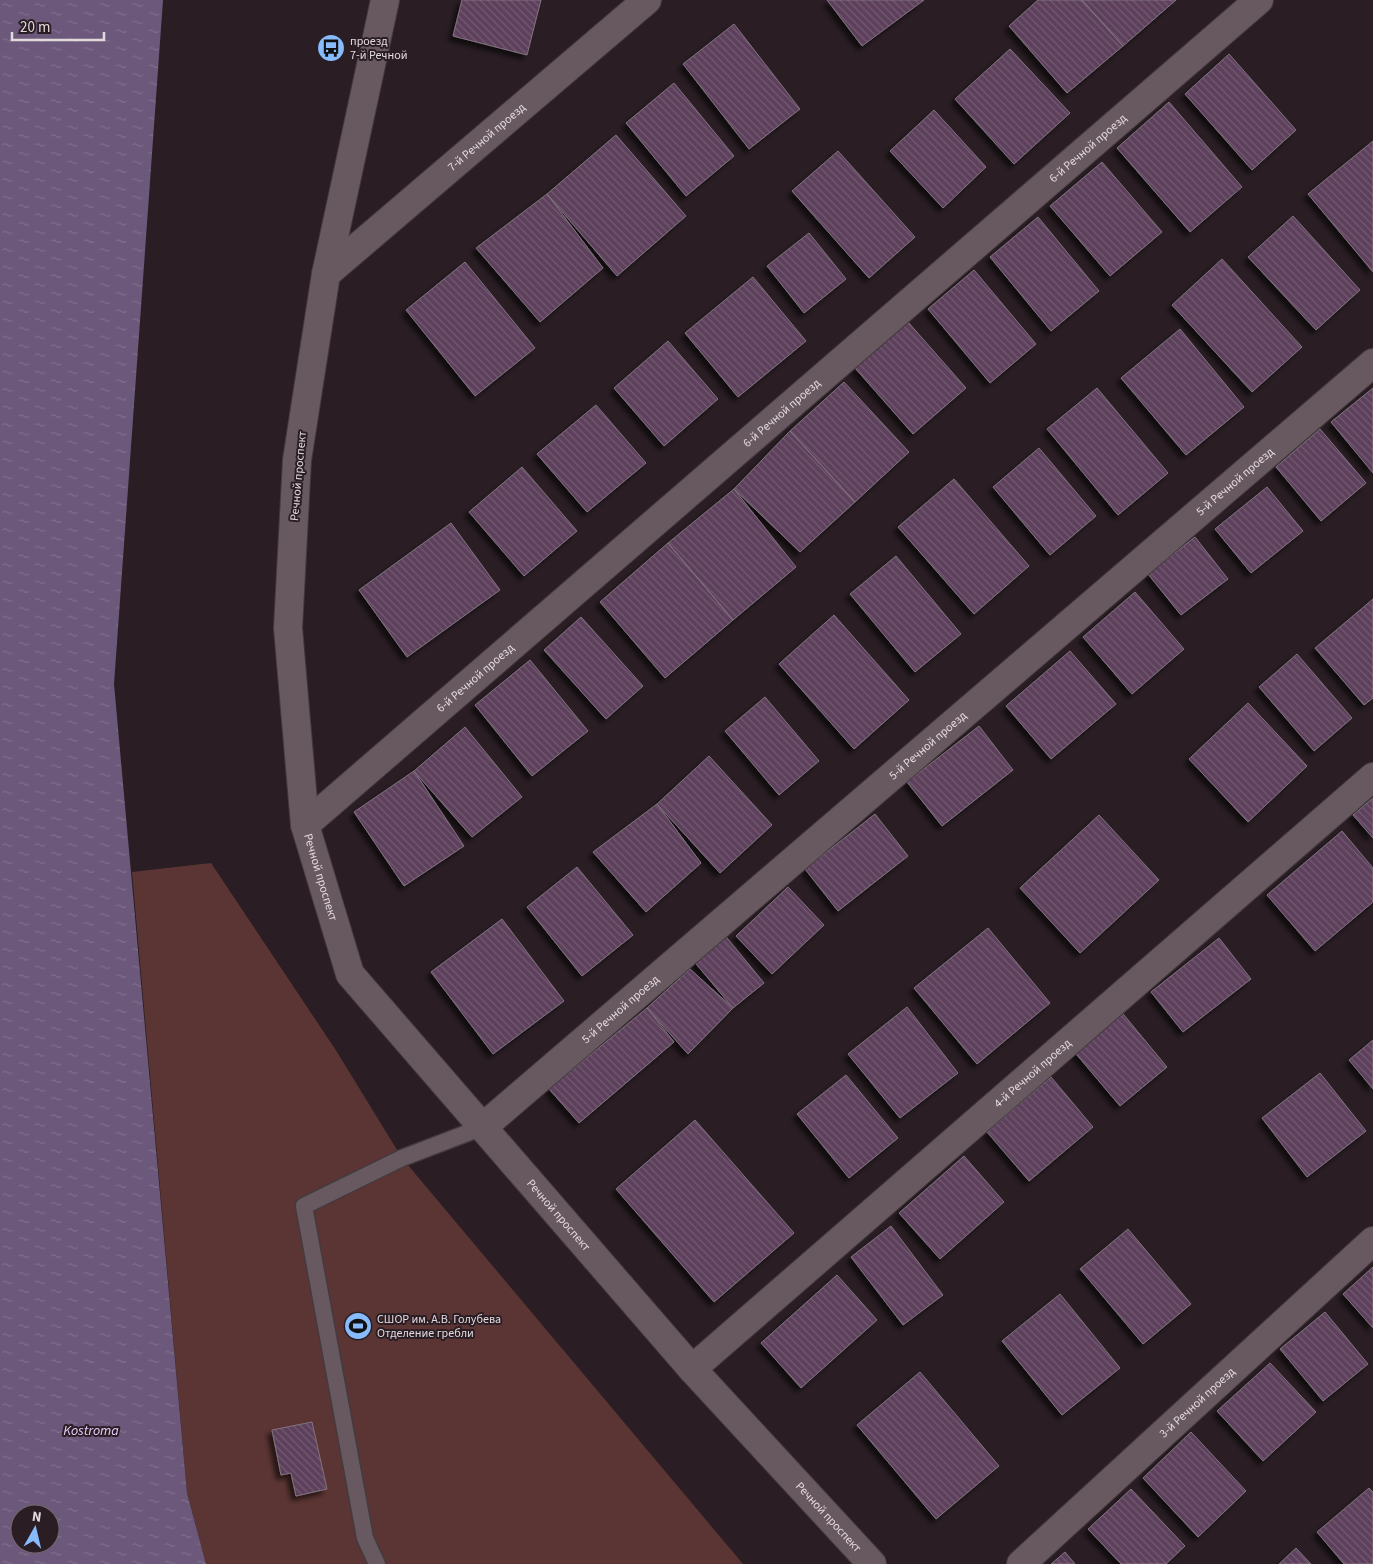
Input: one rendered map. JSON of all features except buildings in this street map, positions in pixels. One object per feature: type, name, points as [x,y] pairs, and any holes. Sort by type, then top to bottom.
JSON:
[{"type":"street","name":"Речной проспект","points":[[385,0],[326,274],[297,460],[288,628],[305,826],[350,974],[692,1369],[872,1564]]},
{"type":"street","name":"7-й Речной проезд","points":[[326,274],[646,0]]},
{"type":"street","name":"6-й Речной проезд","points":[[305,826],[1259,0]]},
{"type":"street","name":"5-й Речной проезд","points":[[483,1127],[1373,363]]},
{"type":"street","name":"4-й Речной проезд","points":[[692,1369],[1373,777]]},
{"type":"street","name":"3-й Речной проезд","points":[[1020,1564],[1373,1242]]},
{"type":"lane","points":[[377,1564],[365,1538],[304,1206],[402,1158],[483,1127]]},
{"type":"shaded area","name":"СШОР им. А.В. Голубева Отделение гребли","points":[[211,863],[337,1052],[402,1158],[743,1564],[206,1564],[187,1493],[132,872]]},
{"type":"water","name":"Kostroma","points":[[0,0],[163,0],[114,684],[187,1493],[206,1564],[0,1564]]},
{"type":"place","name":"проезд 7-й Речной","points":[[331,48]]},
{"type":"place","name":"СШОР им. А.В. Голубева Отделение гребли","points":[[358,1326]]}]
